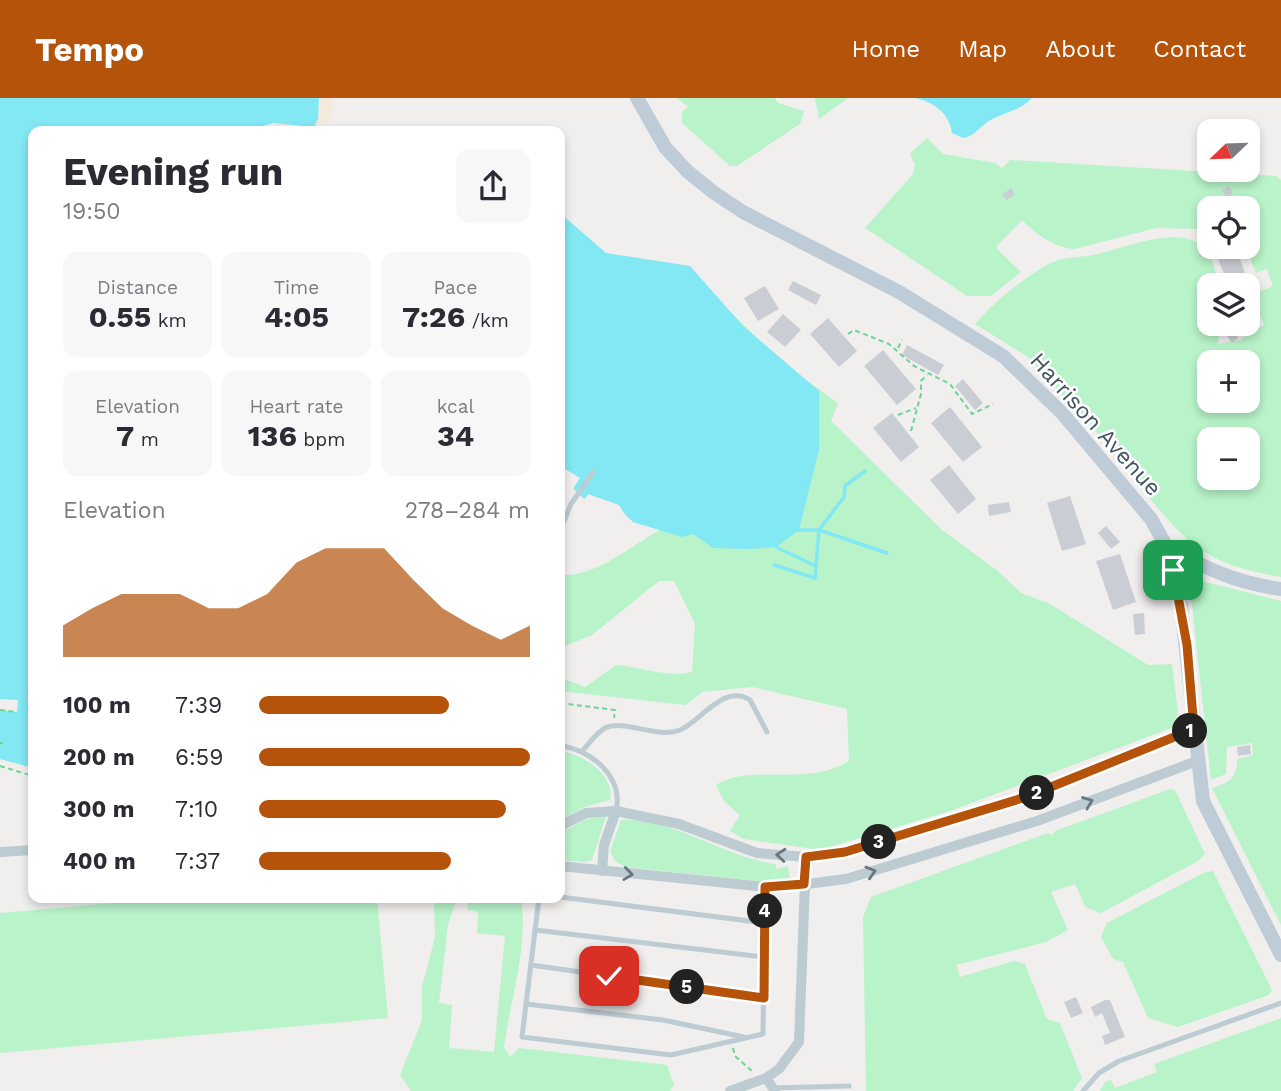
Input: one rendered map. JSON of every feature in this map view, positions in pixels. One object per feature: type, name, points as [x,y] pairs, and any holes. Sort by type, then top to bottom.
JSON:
[{"type":"main road","name":"Harrison Avenue","points":[[637,98],[670,153],[713,192],[743,212],[899,292],[1003,356],[1101,456],[1151,519],[1166,544],[1181,606],[1203,801],[1281,955]]},
{"type":"main road","points":[[1166,544],[1200,566],[1228,578],[1281,589]]},
{"type":"street","points":[[565,824],[586,813],[616,811],[680,824],[757,853],[806,857],[845,852],[1026,797],[1194,729]]},
{"type":"street","points":[[565,867],[765,887],[846,879],[1037,821],[1197,761]]},
{"type":"street","points":[[602,871],[604,845],[616,811]]},
{"type":"street","points":[[0,852],[28,850]]},
{"type":"street","points":[[730,1091],[762,1080],[789,1059],[801,1036],[806,857]]},
{"type":"street","points":[[762,1080],[774,1089]]},
{"type":"lane","points":[[565,519],[571,504],[593,472]]},
{"type":"lane","points":[[582,751],[599,733],[613,726],[672,732],[684,728],[717,703],[741,696],[754,705],[767,732]]},
{"type":"lane","points":[[565,747],[582,751],[605,770],[617,789],[619,799],[616,811]]},
{"type":"lane","points":[[538,903],[523,1037],[671,1055],[764,1034],[765,887]]},
{"type":"lane","points":[[565,898],[765,923]]},
{"type":"lane","points":[[535,930],[764,957]]},
{"type":"lane","points":[[531,965],[764,998]]},
{"type":"lane","points":[[1083,1091],[1099,1073],[1119,1061],[1281,1003]]},
{"type":"lane","points":[[526,1004],[663,1020],[747,1037]]},
{"type":"lane","points":[[774,1089],[849,1086]]},
{"type":"path","points":[[848,334],[854,330],[897,349],[914,366],[950,384],[972,414],[993,404]]},
{"type":"path","points":[[897,349],[902,340]]},
{"type":"path","points":[[911,431],[921,379],[928,374]]},
{"type":"path","points":[[898,415],[916,408]]},
{"type":"path","points":[[565,704],[615,710],[613,726]]},
{"type":"path","points":[[0,710],[17,712]]},
{"type":"path","points":[[0,766],[28,774]]},
{"type":"path","points":[[731,1041],[735,1056],[762,1080]]},
{"type":"green space","points":[[677,98],[775,98],[778,103],[804,111],[800,124],[737,166],[730,166],[682,123],[682,112],[688,107]]},
{"type":"green space","points":[[815,98],[848,98],[819,119]]},
{"type":"green space","points":[[927,138],[943,154],[995,163],[1002,168],[1010,160],[1197,171],[1197,182],[1260,182],[1260,175],[1276,176],[1281,180],[1281,577],[1234,566],[1215,558],[1185,537],[1140,486],[1144,485],[1028,357],[975,324],[1008,292],[1051,263],[1151,240],[1179,238],[1197,243],[1197,259],[1211,259],[1216,273],[1197,273],[1197,336],[1219,336],[1218,344],[1240,340],[1246,336],[1260,336],[1260,328],[1264,325],[1260,315],[1260,291],[1273,286],[1267,269],[1256,273],[1251,259],[1260,259],[1260,196],[1197,196],[1197,229],[1156,228],[1075,249],[1046,239],[1022,220],[997,246],[1021,272],[991,296],[967,296],[865,228],[913,174],[915,164],[910,154]]},
{"type":"green space","points":[[709,291],[783,363],[838,403],[831,421],[942,530],[998,571],[1021,593],[1050,604],[1148,665],[1172,664],[1178,712],[1174,727],[950,811],[820,850],[744,839],[730,831],[740,815],[724,801],[716,785],[730,778],[746,775],[815,773],[849,761],[847,709],[752,687],[703,692],[685,705],[565,692],[565,679],[585,687],[616,665],[664,673],[692,672],[695,624],[674,581],[659,581],[592,635],[565,646],[565,575],[598,567],[658,531]]},
{"type":"green space","points":[[1194,579],[1281,601],[1281,925],[1212,788],[1231,779],[1236,771],[1237,759],[1253,755],[1252,743],[1227,747],[1226,774],[1211,780],[1190,587]]},
{"type":"green space","points":[[565,752],[587,761],[608,782],[610,800],[585,807],[565,817]]},
{"type":"green space","points":[[1170,789],[1175,790],[1205,854],[1198,861],[1101,913],[1085,907],[1075,884],[1051,892],[1068,930],[1046,942],[956,965],[960,977],[1014,961],[1025,964],[1047,1019],[1060,1023],[1082,1078],[1073,1091],[866,1091],[863,917],[871,897],[1048,833],[1053,835],[1055,831]]},
{"type":"green space","points":[[606,816],[592,860],[565,860],[565,830],[586,819]]},
{"type":"green space","points":[[621,820],[641,821],[680,831],[737,854],[776,864],[776,869],[788,866],[790,881],[786,884],[625,867],[615,861],[610,851]]},
{"type":"green space","points":[[1213,871],[1272,990],[1269,995],[1178,1027],[1148,1018],[1123,962],[1113,959],[1101,937],[1107,923],[1205,872]]},
{"type":"green space","points":[[113,903],[377,903],[388,1018],[0,1053],[0,913]]},
{"type":"green space","points":[[434,903],[455,903],[448,925],[439,1003],[452,1005],[449,1048],[494,1052],[505,936],[477,933],[478,912],[467,910],[468,903],[522,903],[521,953],[504,1047],[510,1057],[519,1048],[667,1065],[674,1085],[670,1091],[411,1091],[400,1075],[422,1020],[422,987],[435,937]]},
{"type":"green space","points":[[1281,1018],[1281,1091],[1100,1091],[1105,1082],[1111,1080],[1115,1088],[1157,1072],[1154,1064]]},
{"type":"sand","points":[[319,98],[334,98],[332,119],[322,126],[314,126],[318,119]]},
{"type":"water","points":[[0,98],[319,98],[318,119],[314,126],[273,123],[263,126],[28,126],[28,767],[0,759]]},
{"type":"water","points":[[916,98],[1032,98],[963,138],[952,133],[948,120],[940,110]]},
{"type":"water","points":[[565,217],[606,253],[690,266],[743,326],[819,391],[819,450],[799,530],[776,547],[713,548],[693,534],[682,537],[633,522],[620,510],[583,498],[565,481]]},
{"type":"pier","points":[[565,469],[580,478],[570,493],[565,486]]},
{"type":"pier","points":[[588,494],[619,505],[626,516],[583,502]]},
{"type":"pier","points":[[0,699],[18,700],[17,712],[0,710]]},
{"type":"building","points":[[1229,186],[1233,193],[1225,196],[1222,190]]},
{"type":"building","points":[[1011,188],[1015,194],[1007,200],[1002,195]]},
{"type":"building","points":[[1218,259],[1240,259],[1245,273],[1223,273]]},
{"type":"building","points":[[793,281],[821,295],[816,305],[788,290]]},
{"type":"building","points":[[765,286],[779,309],[758,321],[744,298]]},
{"type":"building","points":[[783,314],[801,330],[785,347],[767,332]]},
{"type":"building","points":[[828,318],[857,351],[839,367],[810,334]]},
{"type":"building","points":[[1227,336],[1237,336],[1238,338],[1232,343]]},
{"type":"building","points":[[907,345],[944,365],[938,375],[902,355]]},
{"type":"building","points":[[883,350],[916,389],[897,405],[864,366]]},
{"type":"building","points":[[963,379],[983,403],[975,410],[955,386]]},
{"type":"building","points":[[950,407],[982,447],[963,462],[931,423]]},
{"type":"building","points":[[892,413],[919,447],[901,462],[873,428]]},
{"type":"building","points":[[949,465],[976,499],[958,514],[930,480]]},
{"type":"building","points":[[1070,496],[1086,544],[1062,551],[1047,503]]},
{"type":"building","points":[[1009,502],[1011,512],[989,516],[988,505]]},
{"type":"building","points":[[1106,526],[1120,542],[1111,549],[1098,533]]},
{"type":"building","points":[[1120,554],[1136,602],[1113,610],[1096,561]]},
{"type":"building","points":[[1144,613],[1145,634],[1135,635],[1133,614]]},
{"type":"building","points":[[1250,745],[1251,754],[1238,756],[1237,747]]},
{"type":"building","points":[[1076,997],[1083,1013],[1071,1018],[1064,1002]]},
{"type":"building","points":[[1110,1000],[1125,1037],[1105,1045],[1102,1036],[1110,1033],[1102,1013],[1095,1017],[1091,1007]]},
{"type":"waterway","points":[[774,565],[815,578],[819,530],[844,497],[845,486],[865,471]]},
{"type":"waterway","points":[[799,530],[819,530],[887,553]]},
{"type":"waterway","points":[[776,547],[816,566]]},
{"type":"route","points":[[609,976],[764,998],[765,887],[804,884],[806,857],[845,852],[1026,797],[1194,729],[1187,645],[1173,570]]}]
